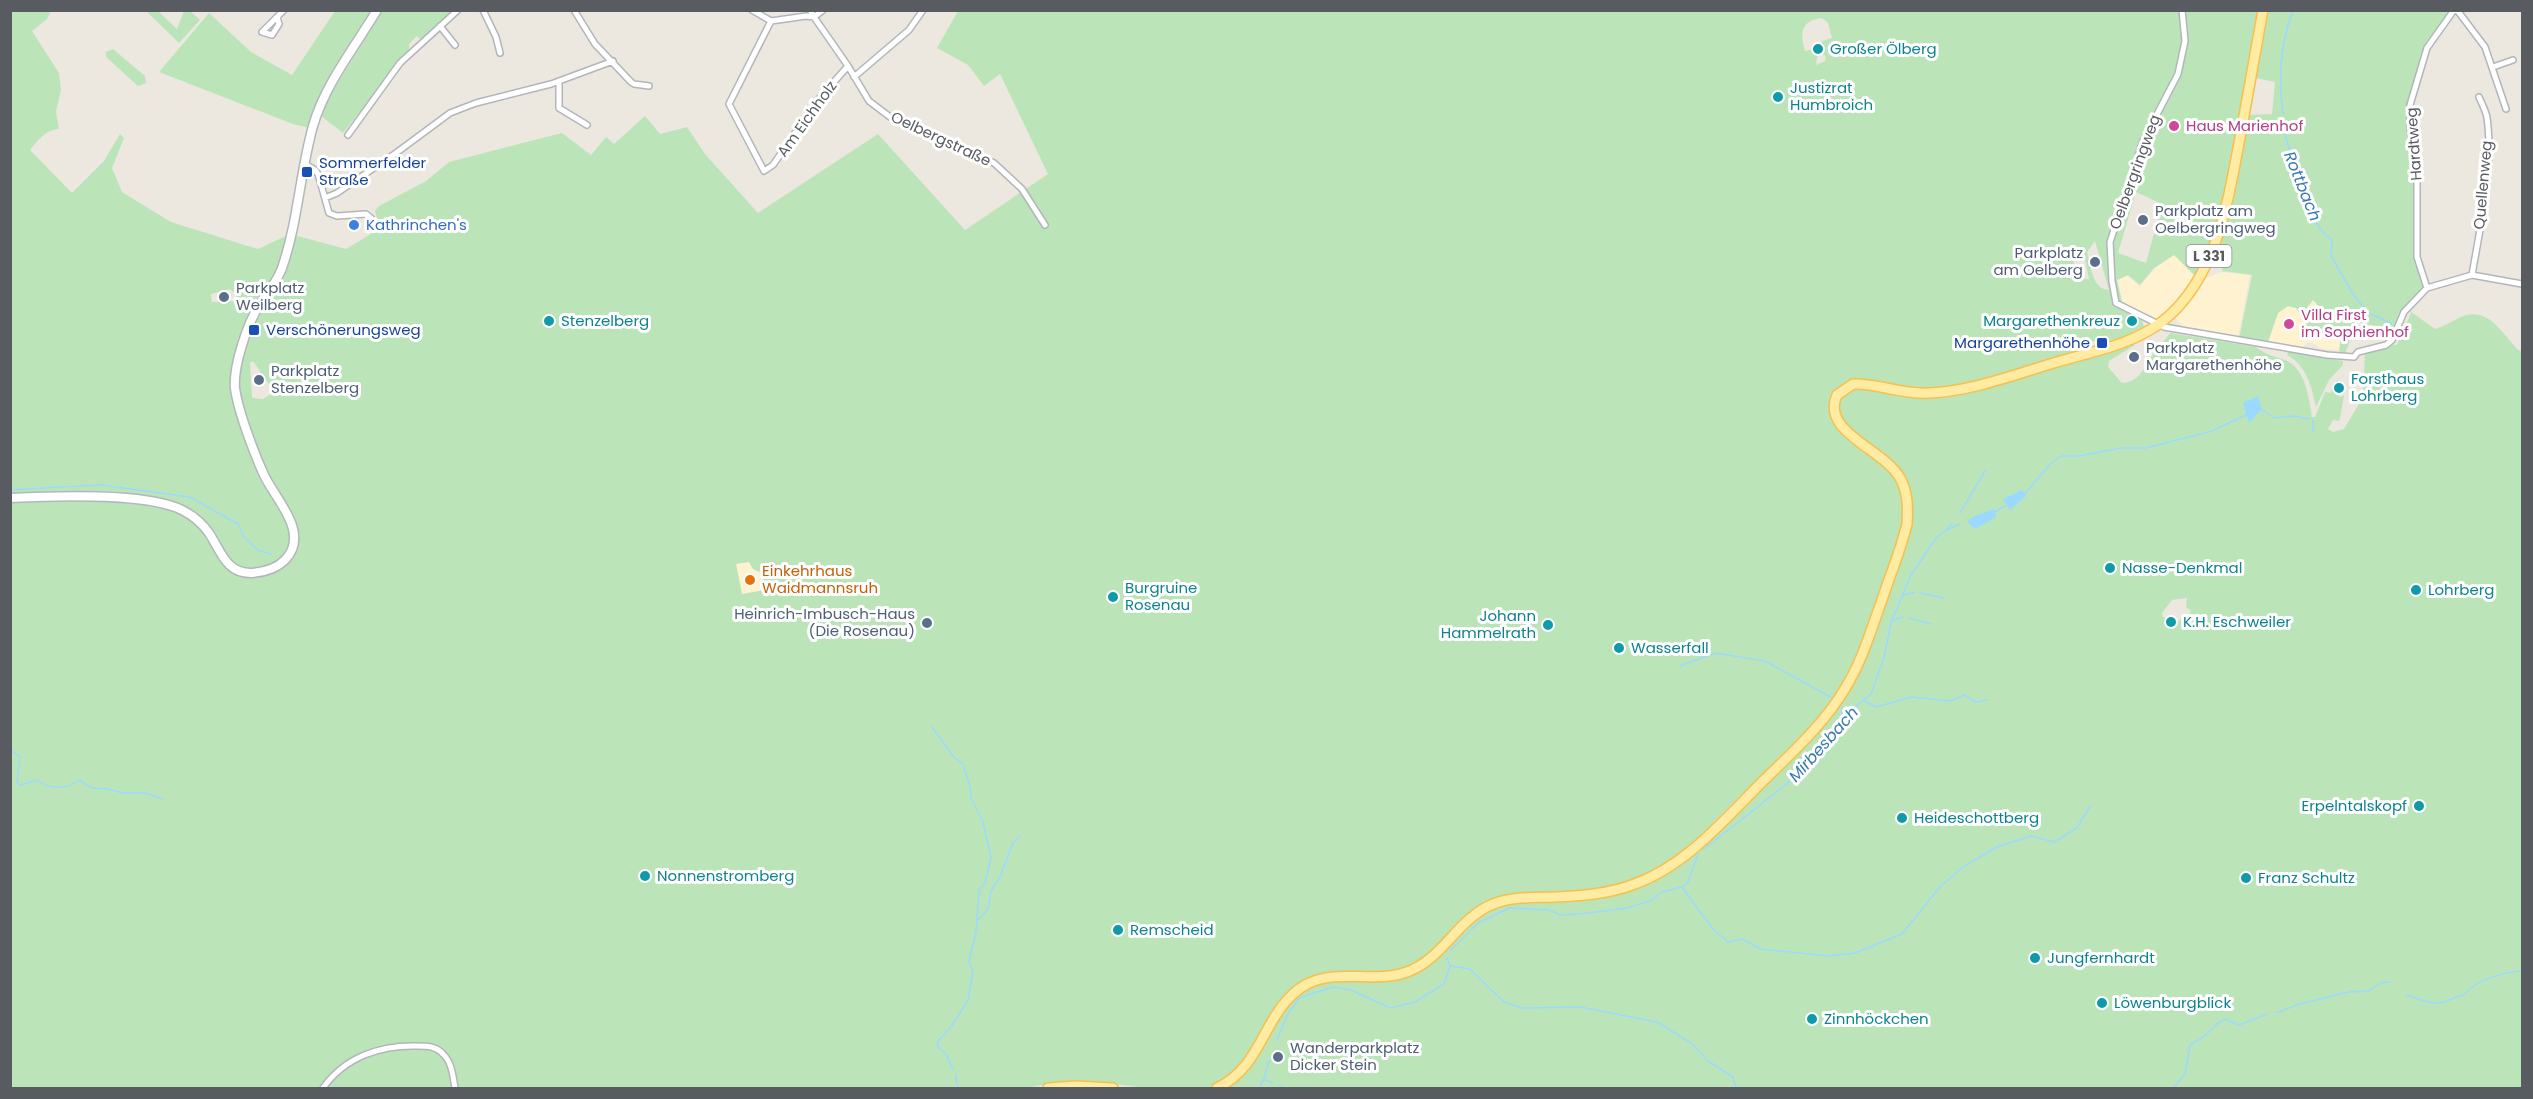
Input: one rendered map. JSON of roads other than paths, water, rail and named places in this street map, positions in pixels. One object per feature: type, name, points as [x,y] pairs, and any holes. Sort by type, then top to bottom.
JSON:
[{"type":"main road","points":[[10,498],[62,495],[162,503],[182,510],[203,525],[223,560],[232,568],[252,573],[272,568],[284,561],[293,545],[293,526],[269,485],[257,458],[237,394],[235,380],[252,320],[279,277],[313,125],[322,103],[377,10]]},
{"type":"main road","name":"L 331","points":[[1217,1089],[1230,1082],[1246,1067],[1280,1007],[1307,984],[1332,976],[1377,978],[1404,973],[1429,960],[1468,920],[1491,905],[1519,898],[1583,896],[1620,889],[1661,872],[1698,845],[1794,750],[1821,722],[1840,697],[1864,650],[1905,534],[1908,510],[1902,483],[1883,458],[1840,426],[1834,415],[1834,401],[1837,395],[1846,386],[1859,383],[1902,392],[1944,392],[1988,382],[2129,340],[2158,324],[2176,308],[2205,264],[2219,230],[2235,161],[2263,10]]},
{"type":"main road","points":[[1048,1089],[1076,1086],[1113,1089]]},
{"type":"street","points":[[277,17],[284,10]]},
{"type":"street","points":[[348,135],[400,63],[458,10]]},
{"type":"street","points":[[483,10],[496,37],[500,52]]},
{"type":"street","points":[[574,10],[590,37],[634,84],[649,86]]},
{"type":"street","points":[[752,10],[771,21],[814,17],[823,10]]},
{"type":"street","name":"Oelbergstraße","points":[[810,10],[870,101],[890,117],[994,163],[1022,189],[1045,225]]},
{"type":"street","points":[[854,77],[909,30],[923,10]]},
{"type":"street","name":"Oelbergringweg","points":[[2158,324],[2116,303],[2112,281],[2110,242],[2144,141],[2178,74],[2184,41],[2182,10]]},
{"type":"street","points":[[2456,10],[2485,47],[2506,110]]},
{"type":"street","name":"Hardtweg","points":[[2427,288],[2417,257],[2416,171],[2410,128],[2410,105],[2415,81],[2427,48],[2456,10]]},
{"type":"street","name":"Am Eichholz","points":[[771,21],[729,104],[764,171],[773,165],[817,101],[848,66]]},
{"type":"street","points":[[440,26],[455,45]]},
{"type":"street","points":[[2493,68],[2513,60]]},
{"type":"street","points":[[325,198],[337,193],[396,153],[433,123],[450,113],[476,103],[560,81],[613,61]]},
{"type":"street","points":[[560,81],[559,108],[587,124]]},
{"type":"street","name":"Quellenweg","points":[[2472,275],[2483,207],[2489,142],[2487,116],[2479,97]]},
{"type":"street","points":[[305,164],[318,174],[331,214],[366,214],[372,219]]},
{"type":"street","points":[[2158,324],[2259,344],[2354,357],[2358,352],[2386,345],[2392,340],[2404,312],[2427,288],[2462,276],[2472,275],[2523,284]]},
{"type":"street","points":[[323,1089],[333,1076],[352,1061],[388,1047],[410,1046],[432,1047],[441,1052],[448,1061],[455,1089]]},
{"type":"water","points":[[2258,396],[2262,409],[2249,423],[2243,403]]},
{"type":"water","points":[[2022,490],[2026,496],[2010,510],[2003,499]]},
{"type":"water","points":[[1993,509],[1996,511],[1995,518],[1975,529],[1967,522],[1973,517]]},
{"type":"waterway","name":"Rottbach","points":[[2283,114],[2281,62],[2285,36],[2293,10]]},
{"type":"waterway","name":"Rottbach","points":[[2283,125],[2310,210],[2319,227],[2332,240],[2331,256],[2353,294],[2368,313],[2391,323]]},
{"type":"waterway","name":"Mirbesbach","points":[[2261,409],[2274,418],[2293,416],[2310,419]]},
{"type":"waterway","name":"Mirbesbach","points":[[2024,495],[2051,463],[2061,456],[2079,456],[2121,448],[2146,448],[2212,431],[2248,414]]},
{"type":"waterway","name":"Mirbesbach","points":[[2313,420],[2313,431],[2315,432]]},
{"type":"waterway","points":[[1960,513],[1985,471]]},
{"type":"waterway","points":[[10,490],[101,485],[190,497],[238,524],[244,537],[258,550],[271,554]]},
{"type":"waterway","name":"Mirbesbach","points":[[1996,511],[2007,505]]},
{"type":"waterway","name":"Mirbesbach","points":[[1946,530],[1952,524]]},
{"type":"waterway","name":"Mirbesbach","points":[[1704,849],[1788,783],[1830,739],[1843,717],[1871,694],[1884,658],[1891,623],[1911,575],[1936,538],[1946,530],[1960,524]]},
{"type":"waterway","points":[[1902,596],[1915,592]]},
{"type":"waterway","points":[[1920,593],[1944,598]]},
{"type":"waterway","points":[[1892,621],[1903,617]]},
{"type":"waterway","points":[[1909,618],[1931,624]]},
{"type":"waterway","points":[[1680,666],[1715,653],[1765,661],[1834,699]]},
{"type":"waterway","points":[[1863,700],[1876,707],[1912,697],[1950,701],[1964,695],[1976,702],[1988,700]]},
{"type":"waterway","points":[[1842,707],[1843,715]]},
{"type":"waterway","points":[[932,727],[953,756],[963,764],[971,798],[983,822],[991,858],[985,883],[979,890],[976,933],[969,961],[973,971],[968,1000],[951,1027],[938,1041],[937,1046],[946,1054],[953,1070]]},
{"type":"waterway","points":[[10,749],[20,757],[17,782],[20,785],[37,780],[47,785],[63,787],[79,780],[92,788],[123,793],[144,793],[163,799]]},
{"type":"waterway","points":[[1682,887],[1713,929],[1728,942],[1742,939],[1761,949],[1828,956],[1855,953],[1902,934],[1940,887],[1963,867],[1997,847],[2031,836],[2054,842],[2077,828],[2090,806]]},
{"type":"waterway","points":[[978,920],[988,909],[991,891],[1000,877],[1013,843],[1019,837]]},
{"type":"waterway","name":"Mirbesbach","points":[[1451,950],[1478,923],[1509,908],[1549,910],[1561,915],[1580,914],[1627,908],[1652,900],[1662,892],[1682,887],[1688,882],[1698,854]]},
{"type":"waterway","name":"Mirbesbach","points":[[1277,1040],[1287,1016],[1299,998],[1333,987],[1351,990],[1390,1008],[1415,1002],[1444,984],[1450,966],[1447,958]]},
{"type":"waterway","points":[[1450,966],[1470,969],[1504,1002],[1522,1008],[1580,1007],[1657,1022],[1691,1043],[1708,1061],[1733,1077],[1736,1088]]},
{"type":"waterway","points":[[2406,995],[2440,1003],[2462,996],[2474,985],[2490,978],[2522,971]]},
{"type":"waterway","points":[[2276,1013],[2300,1004],[2349,992],[2369,991],[2380,983],[2390,982]]},
{"type":"waterway","points":[[2173,1088],[2185,1074],[2190,1045],[2225,1019],[2239,1025],[2267,1014]]},
{"type":"waterway","name":"Mirbesbach","points":[[1259,1088],[1270,1060]]},
{"type":"waterway","points":[[956,1074],[959,1088]]},
{"type":"waterway","name":"Mirbesbach","points":[[1265,1080],[1272,1083]]},
{"type":"waterway","points":[[1279,1085],[1283,1088]]},
{"type":"place","name":"Großer Ölberg","points":[[1818,49]]},
{"type":"place","name":"Justizrat Humbroich","points":[[1778,97]]},
{"type":"place","name":"Haus Marienhof","points":[[2174,126]]},
{"type":"place","name":"Sommerfelder Straße","points":[[307,172]]},
{"type":"place","name":"Parkplatz am Oelbergringweg","points":[[2143,220]]},
{"type":"place","name":"Kathrinchen's","points":[[354,225]]},
{"type":"place","name":"Parkplatz am Oelberg","points":[[2095,262]]},
{"type":"place","name":"Parkplatz Weilberg","points":[[224,297]]},
{"type":"place","name":"Stenzelberg","points":[[549,321]]},
{"type":"place","name":"Margarethenkreuz","points":[[2132,321]]},
{"type":"place","name":"Villa First im Sophienhof","points":[[2289,324]]},
{"type":"place","name":"Verschönerungsweg","points":[[254,330]]},
{"type":"place","name":"Margarethenhöhe","points":[[2102,343]]},
{"type":"place","name":"Parkplatz Margarethenhöhe","points":[[2134,357]]},
{"type":"place","name":"Parkplatz Stenzelberg","points":[[259,380]]},
{"type":"place","name":"Forsthaus Lohrberg","points":[[2339,388]]},
{"type":"place","name":"Nasse-Denkmal","points":[[2110,568]]},
{"type":"place","name":"Einkehrhaus Waidmannsruh","points":[[750,580]]},
{"type":"place","name":"Lohrberg","points":[[2416,590]]},
{"type":"place","name":"Burgruine Rosenau","points":[[1113,597]]},
{"type":"place","name":"K.H. Eschweiler","points":[[2171,622]]},
{"type":"place","name":"Heinrich-Imbusch-Haus (Die Rosenau)","points":[[927,623]]},
{"type":"place","name":"Johann Hammelrath","points":[[1548,625]]},
{"type":"place","name":"Wasserfall","points":[[1619,648]]},
{"type":"place","name":"Erpelntalskopf","points":[[2419,806]]},
{"type":"place","name":"Heideschottberg","points":[[1902,818]]},
{"type":"place","name":"Nonnenstromberg","points":[[645,876]]},
{"type":"place","name":"Franz Schultz","points":[[2246,878]]},
{"type":"place","name":"Remscheid","points":[[1118,930]]},
{"type":"place","name":"Jungfernhardt","points":[[2035,958]]},
{"type":"place","name":"Löwenburgblick","points":[[2102,1003]]},
{"type":"place","name":"Zinnhöckchen","points":[[1812,1019]]},
{"type":"place","name":"Wanderparkplatz Dicker Stein","points":[[1278,1057]]}]
